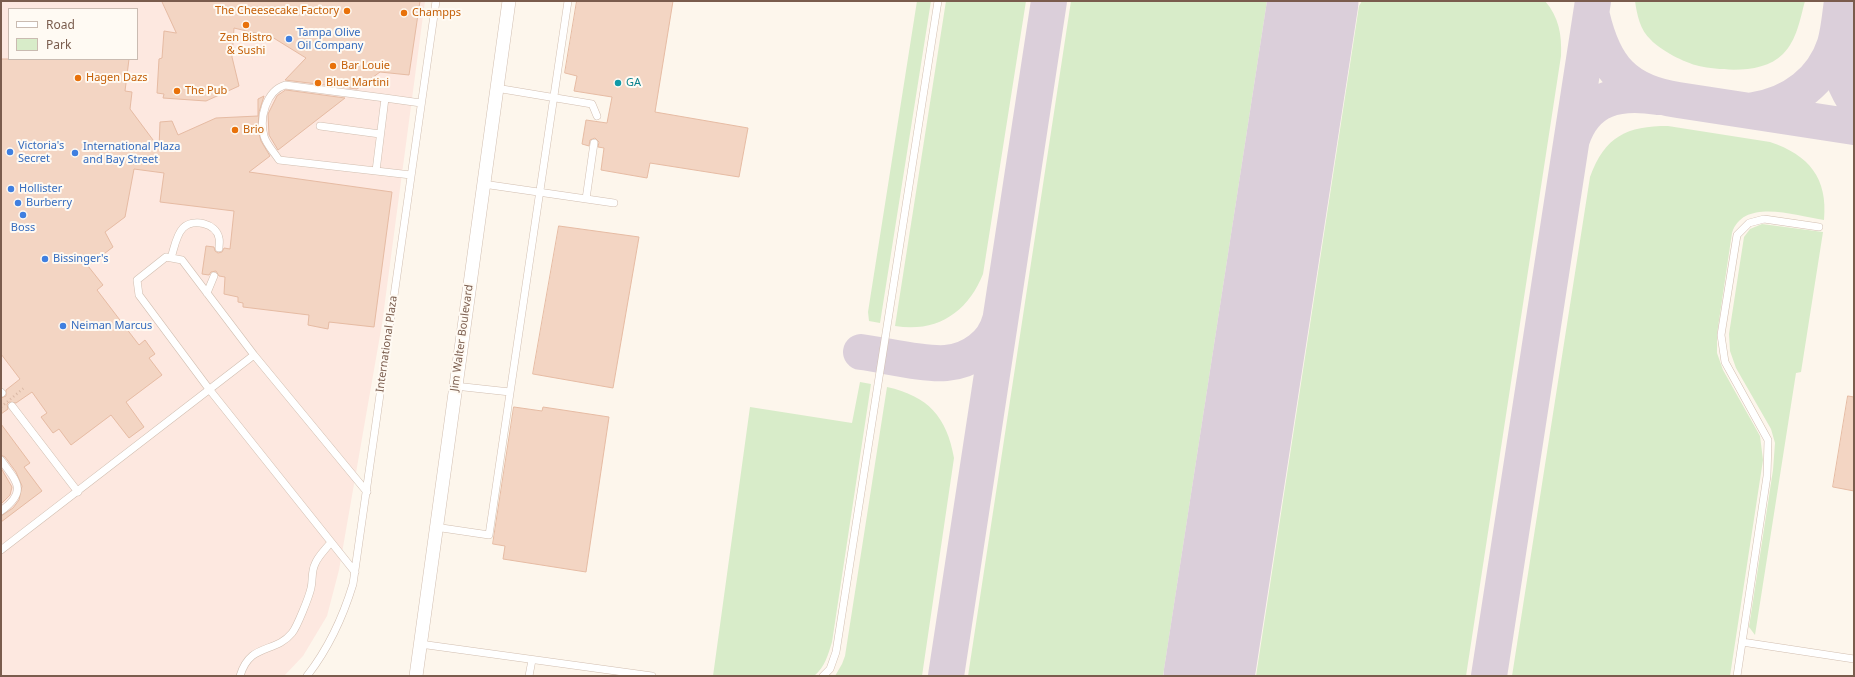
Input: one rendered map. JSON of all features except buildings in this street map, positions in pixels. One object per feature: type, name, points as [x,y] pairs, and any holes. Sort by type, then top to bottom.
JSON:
[{"type":"street","name":"Jim Walter Boulevard","points":[[416,676],[435,527],[509,1]]},
{"type":"lane","name":"International Plaza","points":[[307,676],[331,638],[346,608],[355,572],[436,1]]},
{"type":"lane","points":[[435,527],[489,535],[541,192],[553,97],[568,1]]},
{"type":"lane","points":[[823,676],[830,669],[836,652],[938,1]]},
{"type":"lane","points":[[411,175],[278,160],[264,137],[262,124],[264,111],[269,100],[277,90],[285,85],[421,103]]},
{"type":"lane","points":[[496,88],[592,104],[597,116]]},
{"type":"lane","points":[[376,171],[385,98]]},
{"type":"lane","points":[[320,126],[380,134]]},
{"type":"lane","points":[[586,199],[594,143]]},
{"type":"lane","points":[[483,184],[614,203]]},
{"type":"lane","points":[[1737,676],[1767,476],[1768,440],[1724,362],[1721,336],[1737,235],[1749,223],[1764,219],[1819,227]]},
{"type":"lane","points":[[171,258],[182,229],[189,224],[204,223],[213,228],[219,237],[219,248]]},
{"type":"lane","points":[[355,572],[209,389],[139,295],[137,280],[166,257],[182,260],[254,355],[367,492]]},
{"type":"lane","points":[[207,292],[214,276]]},
{"type":"lane","points":[[1,550],[254,355]]},
{"type":"lane","points":[[455,386],[510,392]]},
{"type":"lane","points":[[12,406],[78,492]]},
{"type":"lane","points":[[1,461],[18,485],[13,502],[1,511]]},
{"type":"lane","points":[[240,676],[246,663],[257,651],[286,640],[293,632],[311,588],[315,562],[331,542]]},
{"type":"lane","points":[[1742,642],[1854,659]]},
{"type":"lane","points":[[420,644],[652,676]]},
{"type":"lane","points":[[529,676],[532,660]]},
{"type":"path","points":[[1,407],[25,387]]},
{"type":"shaded area","points":[[1,1],[425,1],[382,324],[339,570],[327,616],[303,656],[284,676],[1,676]]},
{"type":"green space","points":[[917,1],[931,1],[880,323],[869,321],[868,312]]},
{"type":"green space","points":[[946,1],[1026,1],[983,274],[969,299],[960,309],[949,317],[937,323],[924,326],[895,326]]},
{"type":"green space","points":[[1071,1],[1267,1],[1163,676],[968,676]]},
{"type":"green space","points":[[1362,1],[1545,1],[1554,13],[1559,27],[1561,56],[1466,676],[1256,676],[1359,6]]},
{"type":"green space","points":[[1635,1],[1805,1],[1795,36],[1783,54],[1765,65],[1754,68],[1731,70],[1699,66],[1673,56],[1660,48],[1644,32],[1638,17]]},
{"type":"green space","points":[[1668,126],[1770,142],[1784,147],[1805,161],[1813,170],[1819,180],[1823,192],[1824,220],[1786,213],[1759,212],[1747,215],[1738,222],[1732,233],[1717,334],[1717,353],[1723,370],[1760,436],[1763,460],[1730,676],[1512,676],[1590,177],[1603,152],[1610,143],[1619,136],[1629,131],[1641,128]]},
{"type":"green space","points":[[1762,224],[1823,232],[1801,372],[1796,373],[1755,635],[1749,627],[1773,470],[1775,443],[1771,429],[1736,368],[1730,351],[1729,334],[1744,237],[1750,229]]},
{"type":"green space","points":[[860,382],[871,384],[832,642],[826,660],[821,669],[814,676],[713,676],[750,407],[852,423]]},
{"type":"green space","points":[[887,387],[914,396],[933,410],[941,420],[946,431],[954,458],[922,676],[835,676],[845,656]]},
{"type":"taxiway","points":[[946,676],[1049,1]]},
{"type":"taxiway","points":[[1296,134],[1318,1]]},
{"type":"taxiway","points":[[1489,676],[1593,1]]},
{"type":"taxiway","points":[[1754,110],[1768,107],[1793,96],[1804,89],[1823,69],[1835,44],[1842,1]]},
{"type":"taxiway","points":[[1592,16],[1603,50],[1611,63],[1620,74],[1644,91],[1678,100],[1854,127]]},
{"type":"taxiway","points":[[1837,38],[1839,63],[1846,85],[1854,100]]},
{"type":"taxiway","points":[[1572,139],[1578,125],[1586,114],[1595,106],[1606,100],[1630,95],[1658,97]]},
{"type":"taxiway","points":[[861,352],[926,363],[955,362],[972,355],[987,344],[993,337],[1000,320]]},
{"type":"runway","points":[[1209,676],[1313,1]]},
{"type":"place","name":"The Cheesecake Factory","points":[[347,11]]},
{"type":"place","name":"Champps","points":[[404,13]]},
{"type":"place","name":"Zen Bistro & Sushi","points":[[246,25]]},
{"type":"place","name":"Tampa Olive Oil Company","points":[[289,39]]},
{"type":"place","name":"Bar Louie","points":[[333,66]]},
{"type":"place","name":"Hagen Dazs","points":[[78,78]]},
{"type":"place","name":"Blue Martini","points":[[318,83]]},
{"type":"place","name":"GA","points":[[618,83]]},
{"type":"place","name":"The Pub","points":[[177,91]]},
{"type":"place","name":"Brio","points":[[235,130]]},
{"type":"place","name":"Victoria's Secret","points":[[10,152]]},
{"type":"place","name":"International Plaza and Bay Street","points":[[75,153]]},
{"type":"place","name":"Hollister","points":[[11,189]]},
{"type":"place","name":"Burberry","points":[[18,203]]},
{"type":"place","name":"Boss","points":[[23,215]]},
{"type":"place","name":"Bissinger's","points":[[45,259]]},
{"type":"place","name":"Neiman Marcus","points":[[63,326]]}]
